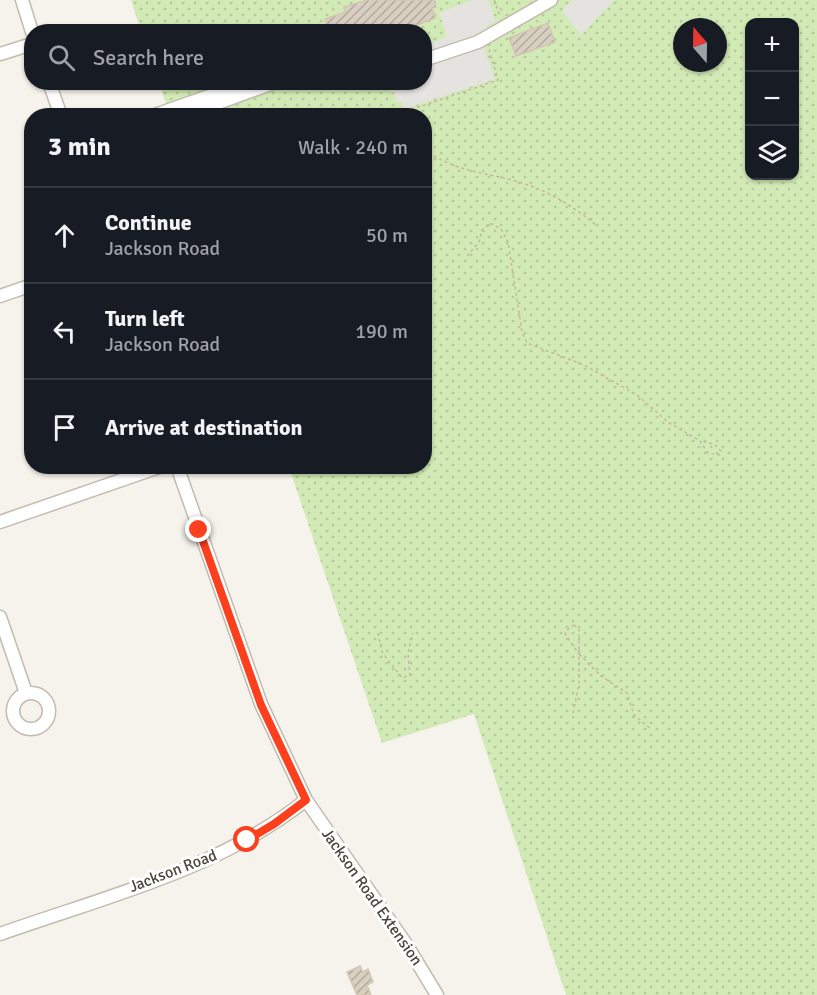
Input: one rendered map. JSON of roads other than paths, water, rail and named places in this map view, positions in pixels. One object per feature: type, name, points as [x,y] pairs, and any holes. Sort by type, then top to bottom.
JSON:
[{"type":"street","points":[[22,0],[30,24]]},
{"type":"street","points":[[432,57],[478,42],[551,0]]},
{"type":"street","points":[[0,54],[24,46]]},
{"type":"street","points":[[52,90],[58,108]]},
{"type":"street","points":[[175,108],[226,90]]},
{"type":"street","points":[[204,108],[254,90]]},
{"type":"street","points":[[0,296],[24,288]]},
{"type":"street","points":[[0,522],[139,474]]},
{"type":"street","points":[[180,474],[261,705],[306,800]]},
{"type":"street","points":[[0,617],[26,693]]},
{"type":"street","name":"Jackson Road","points":[[0,934],[219,854],[274,824],[306,800]]},
{"type":"street","name":"Jackson Road Extension","points":[[306,800],[406,944],[437,995]]}]
